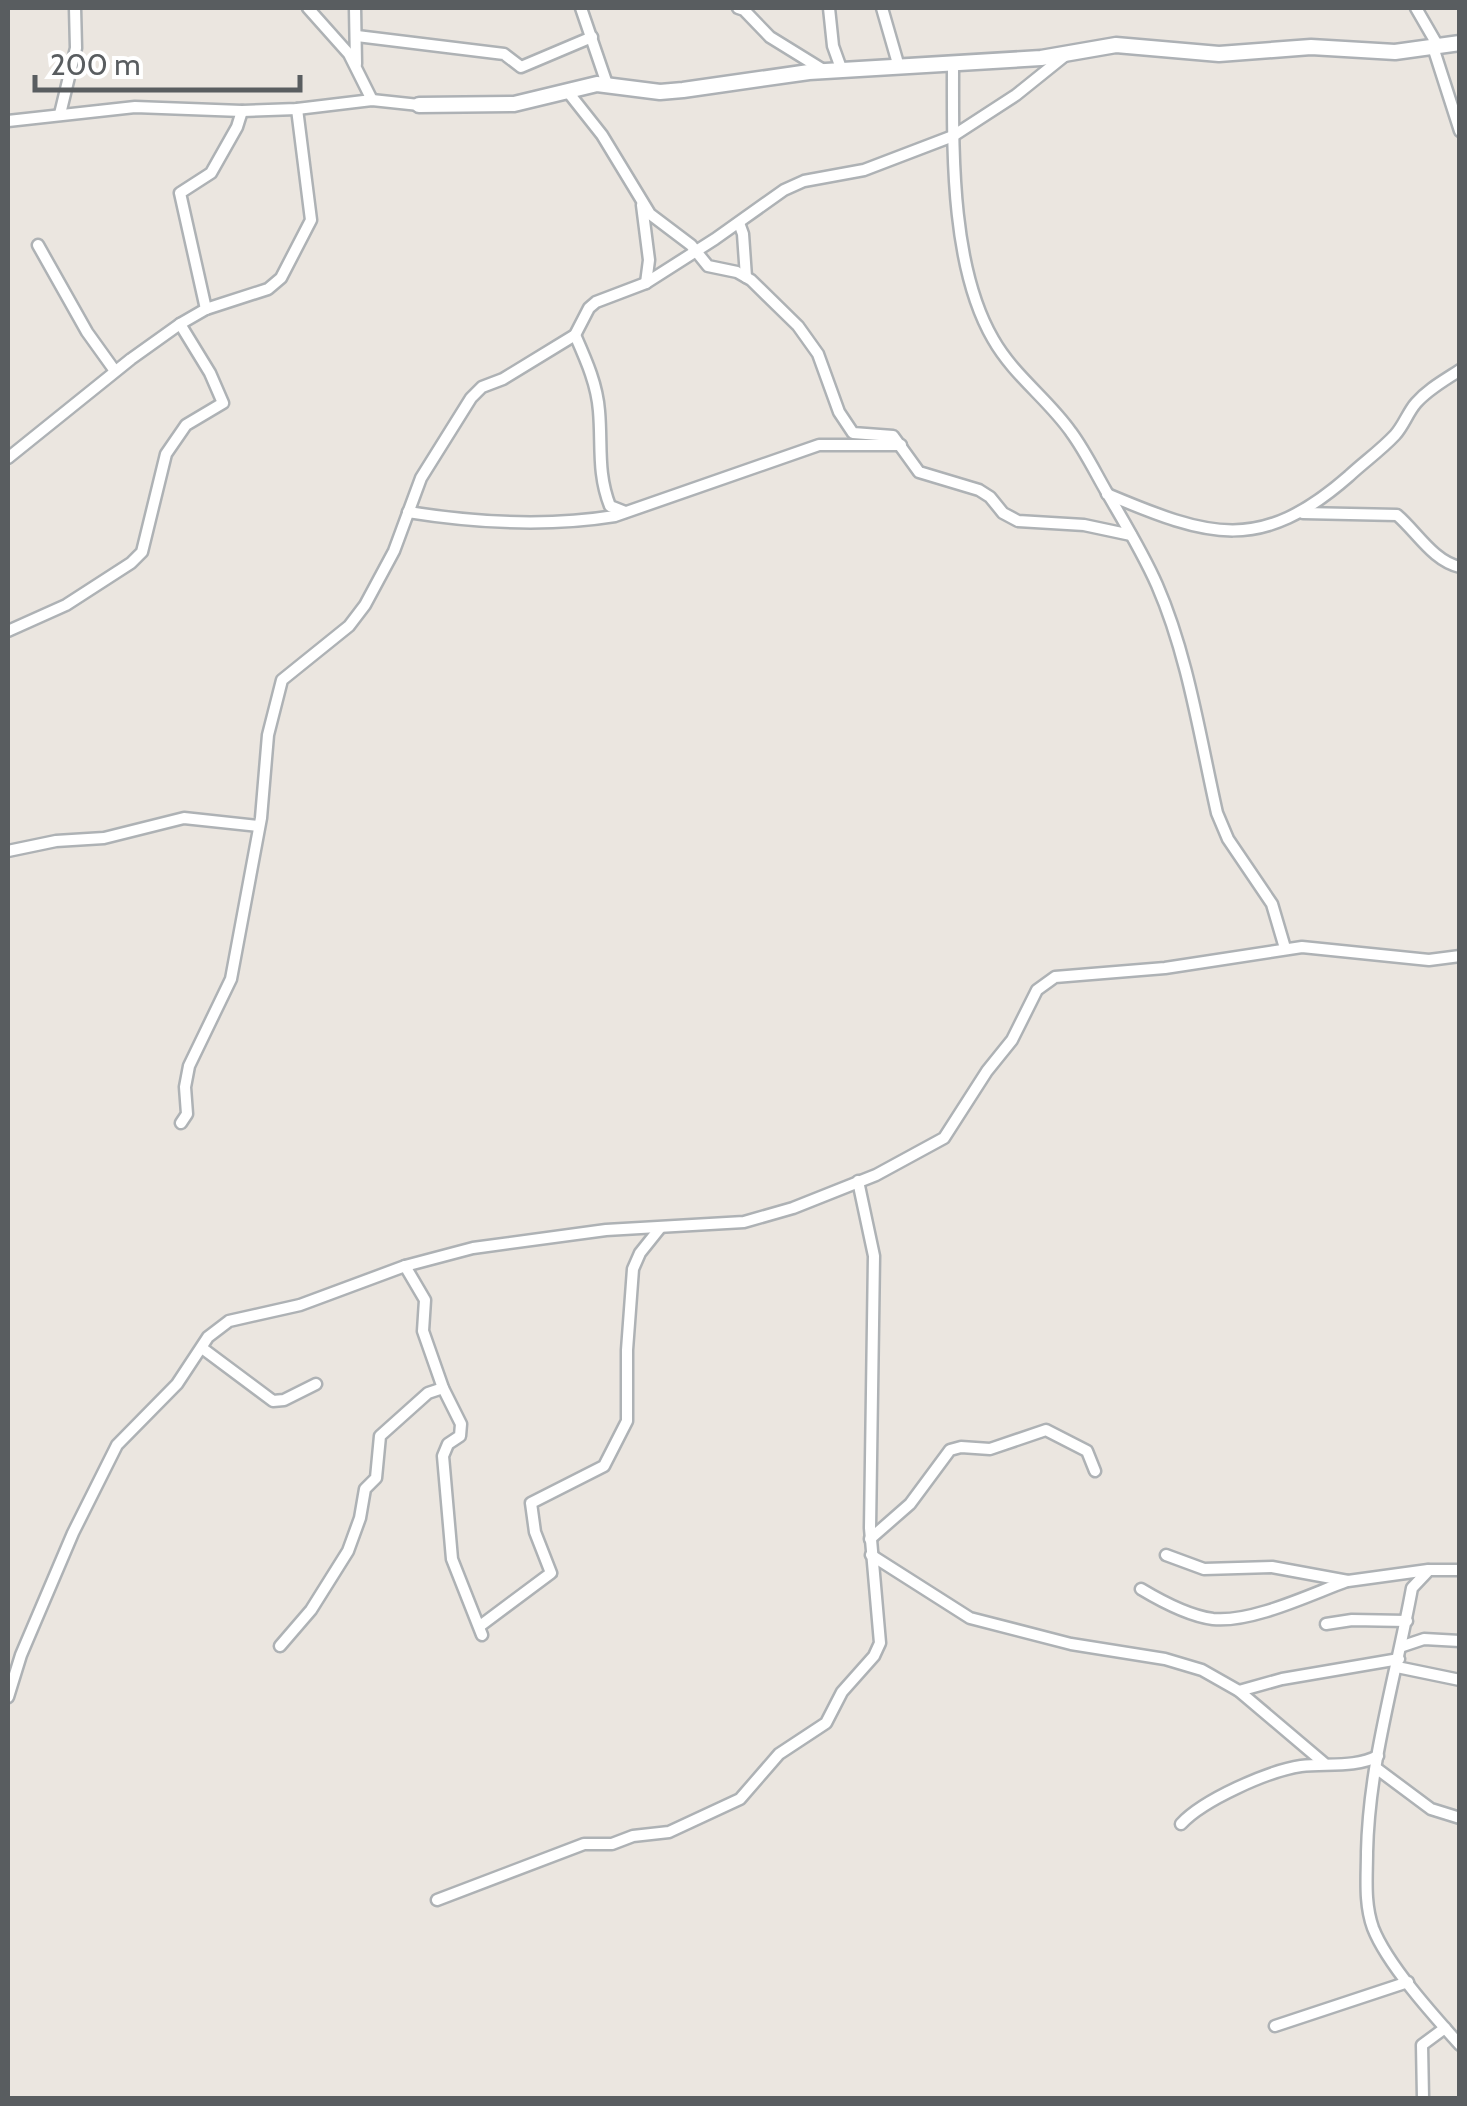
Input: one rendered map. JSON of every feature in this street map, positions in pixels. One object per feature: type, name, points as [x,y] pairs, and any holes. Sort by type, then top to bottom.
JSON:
[{"type":"street","points":[[60,114],[76,48],[75,8]]},
{"type":"street","points":[[308,8],[356,65],[372,100]]},
{"type":"street","points":[[356,8],[356,65]]},
{"type":"street","points":[[581,8],[608,84]]},
{"type":"street","points":[[738,8],[770,37],[826,72]]},
{"type":"street","points":[[829,8],[833,46],[842,70]]},
{"type":"street","points":[[882,8],[900,67]]},
{"type":"street","points":[[1416,8],[1436,46],[1460,132]]},
{"type":"street","points":[[358,36],[504,54],[521,67],[592,37]]},
{"type":"street","points":[[8,121],[135,107],[297,109],[372,100],[514,104],[608,84],[660,92],[842,70],[1068,53],[1122,44],[1220,54],[1311,47],[1385,52],[1460,43]]},
{"type":"street","points":[[180,1122],[187,1114],[189,1066],[232,978],[258,826],[268,735],[282,680],[354,621],[386,568],[428,464],[474,394],[575,335],[592,304],[646,282],[794,184],[864,170],[953,136],[1016,95],[1068,53]]},
{"type":"street","points":[[952,64],[953,136],[964,257],[985,323],[1026,385],[1070,431],[1131,536],[1168,610],[1217,813],[1228,839],[1272,904],[1284,948]]},
{"type":"street","points":[[568,92],[602,134],[642,205],[708,266],[746,277],[798,326],[814,346],[849,428],[860,436],[893,436],[919,472],[979,490],[1003,513],[1018,521],[1084,525],[1131,536]]},
{"type":"street","points":[[8,458],[180,324],[206,309],[272,287],[285,274],[307,231],[310,204],[297,109]]},
{"type":"street","points":[[206,309],[180,193],[211,173],[237,127],[242,110]]},
{"type":"street","points":[[642,205],[649,260],[646,282]]},
{"type":"street","points":[[739,224],[746,277]]},
{"type":"street","points":[[38,245],[87,332],[116,371]]},
{"type":"street","points":[[8,631],[66,606],[132,563],[142,552],[166,454],[186,425],[223,403],[180,324]]},
{"type":"street","points":[[575,335],[598,401],[602,482],[610,506],[626,512]]},
{"type":"street","points":[[1108,494],[1170,518],[1224,531],[1256,531],[1302,513],[1386,444],[1418,401],[1460,370]]},
{"type":"street","points":[[408,512],[461,520],[561,524],[626,512],[819,445],[901,446]]},
{"type":"street","points":[[1302,513],[1397,515],[1450,564],[1460,567]]},
{"type":"street","points":[[8,851],[104,838],[184,818],[258,826]]},
{"type":"street","points":[[8,1698],[21,1654],[103,1470],[126,1434],[162,1402],[216,1328],[300,1305],[405,1266],[519,1240],[606,1230],[744,1222],[793,1208],[900,1164],[944,1138],[1012,1040],[1032,998],[1046,981],[1064,975],[1165,968],[1284,948],[1340,949],[1418,960],[1460,956]]},
{"type":"street","points":[[437,1900],[570,1848],[669,1832],[744,1797],[779,1754],[826,1722],[852,1677],[876,1653],[880,1643],[870,1555],[874,1256],[858,1181]]},
{"type":"street","points":[[405,1266],[425,1300],[423,1331],[461,1424],[460,1436],[448,1444],[443,1456],[454,1568],[481,1630],[550,1574],[531,1515],[531,1503],[604,1466],[628,1420],[633,1269],[660,1228]]},
{"type":"street","points":[[202,1348],[273,1401],[284,1400],[316,1384]]},
{"type":"street","points":[[280,1646],[311,1610],[348,1552],[365,1489],[376,1478],[380,1436],[428,1394],[444,1388]]},
{"type":"street","points":[[870,1538],[910,1504],[946,1454],[956,1448],[990,1450],[1046,1430],[1087,1450],[1095,1470]]},
{"type":"street","points":[[1166,1554],[1204,1569],[1272,1566],[1348,1580]]},
{"type":"street","points":[[870,1555],[970,1618],[1071,1644],[1192,1666],[1239,1692],[1324,1763]]},
{"type":"street","points":[[1430,1570],[1412,1588],[1408,1621],[1386,1706],[1368,1820],[1368,1907],[1376,1936],[1460,2045]]},
{"type":"street","points":[[1142,1589],[1164,1602],[1217,1620],[1272,1608],[1348,1580],[1460,1570]]},
{"type":"street","points":[[1326,1624],[1352,1620],[1408,1621],[1429,1639]]},
{"type":"street","points":[[1402,1646],[1429,1639],[1460,1641]]},
{"type":"street","points":[[1239,1692],[1282,1679],[1398,1663],[1460,1680]]},
{"type":"street","points":[[1182,1824],[1197,1808],[1240,1788],[1289,1769],[1324,1763],[1377,1765],[1431,1810],[1460,1818]]},
{"type":"street","points":[[1276,2026],[1408,1982]]},
{"type":"street","points":[[1423,2098],[1422,2045],[1445,2028]]}]
